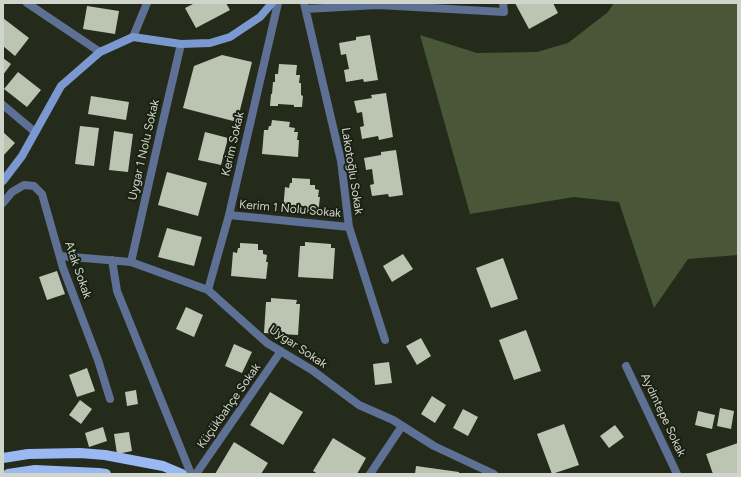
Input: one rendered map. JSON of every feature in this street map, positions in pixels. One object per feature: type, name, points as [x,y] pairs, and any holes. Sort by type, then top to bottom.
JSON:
[{"type":"main road","points":[[3,458],[28,454],[98,454],[163,466],[182,474]]},
{"type":"main road","points":[[8,474],[35,470],[99,472],[106,474]]},
{"type":"street","points":[[132,37],[147,3]]},
{"type":"street","points":[[3,181],[22,156],[61,86],[100,52],[132,37],[181,44],[210,43],[230,37],[260,17],[272,3]]},
{"type":"street","name":"Kerim Sokak","points":[[208,290],[229,216],[278,3]]},
{"type":"street","points":[[305,6],[378,5],[504,12],[504,3]]},
{"type":"street","points":[[32,5],[100,52]]},
{"type":"street","name":"Lakotoğlu Sokak","points":[[305,6],[341,161],[349,227],[385,340]]},
{"type":"street","name":"Uygar 1 Nolu Sokak","points":[[131,262],[181,44]]},
{"type":"street","points":[[3,104],[36,132]]},
{"type":"street","name":"Atak Sokak","points":[[3,203],[12,192],[24,186],[34,186],[42,194],[63,268],[98,360],[110,399]]},
{"type":"street","name":"Kerim 1 Nolu Sokak","points":[[229,216],[349,227]]},
{"type":"street","name":"Uygar Sokak","points":[[60,256],[131,262],[208,290],[267,343],[312,370],[359,404],[393,420],[434,446],[494,474]]},
{"type":"street","points":[[112,260],[117,291],[190,474]]},
{"type":"street","name":"Küçükbahçe Sokak","points":[[196,474],[282,351]]},
{"type":"street","name":"Aydıntepe Sokak","points":[[626,366],[677,474]]},
{"type":"street","points":[[370,474],[402,426]]},
{"type":"green space","points":[[614,3],[738,3],[738,255],[688,259],[654,308],[619,202],[574,197],[470,214],[420,35],[477,53],[537,52],[568,43],[608,12]]},
{"type":"building","points":[[195,3],[226,3],[230,10],[196,28],[185,8]]},
{"type":"building","points":[[515,3],[553,3],[558,13],[529,29]]},
{"type":"building","points":[[87,6],[119,11],[115,34],[83,29]]},
{"type":"building","points":[[3,18],[29,38],[15,56],[3,46]]},
{"type":"building","points":[[370,35],[378,80],[364,82],[363,79],[346,82],[344,70],[349,69],[346,54],[341,55],[339,43],[356,40],[356,37]]},
{"type":"building","points":[[222,55],[252,62],[237,122],[183,108],[194,66]]},
{"type":"building","points":[[3,58],[11,64],[3,75]]},
{"type":"building","points":[[279,64],[297,65],[296,75],[300,75],[299,83],[301,83],[301,95],[303,96],[302,107],[278,104],[278,106],[270,106],[273,82],[275,82],[275,74],[278,74]]},
{"type":"building","points":[[18,72],[41,90],[27,107],[4,89]]},
{"type":"building","points":[[386,93],[393,137],[379,140],[378,136],[362,139],[360,127],[364,126],[362,112],[357,113],[354,101],[372,98],[371,95]]},
{"type":"building","points":[[91,96],[129,102],[126,120],[88,114]]},
{"type":"building","points":[[272,120],[290,122],[289,127],[295,128],[294,132],[298,132],[298,157],[262,154],[264,130],[268,130],[269,126],[271,126]]},
{"type":"building","points":[[80,126],[99,128],[94,166],[75,164]]},
{"type":"building","points":[[114,131],[133,134],[128,172],[109,170]]},
{"type":"building","points":[[3,132],[15,143],[3,156]]},
{"type":"building","points":[[205,132],[228,138],[221,165],[198,160]]},
{"type":"building","points":[[396,150],[403,195],[389,197],[388,194],[372,196],[370,185],[374,184],[372,169],[366,170],[364,158],[381,155],[381,152]]},
{"type":"building","points":[[167,172],[207,183],[198,216],[158,205]]},
{"type":"building","points":[[292,178],[310,179],[310,185],[315,185],[315,189],[319,190],[318,197],[320,197],[318,214],[283,211],[285,187],[289,188],[290,183],[292,183]]},
{"type":"building","points":[[167,228],[202,237],[194,266],[158,257]]},
{"type":"building","points":[[305,242],[331,244],[331,248],[335,248],[333,279],[298,277],[300,246],[305,246]]},
{"type":"building","points":[[240,243],[258,244],[258,250],[263,250],[263,254],[267,255],[266,262],[268,262],[266,279],[231,276],[233,252],[237,253],[238,248],[240,248]]},
{"type":"building","points":[[403,254],[413,269],[392,282],[383,266]]},
{"type":"building","points":[[503,258],[518,299],[491,308],[476,268]]},
{"type":"building","points":[[57,271],[65,294],[47,300],[39,277]]},
{"type":"building","points":[[271,298],[297,300],[296,304],[300,304],[298,335],[264,333],[266,302],[271,302]]},
{"type":"building","points":[[186,307],[203,315],[194,337],[176,329]]},
{"type":"building","points":[[526,330],[541,371],[514,380],[499,340]]},
{"type":"building","points":[[421,338],[431,356],[417,365],[406,346]]},
{"type":"building","points":[[234,344],[252,352],[242,373],[225,366]]},
{"type":"building","points":[[389,362],[392,383],[375,385],[373,364]]},
{"type":"building","points":[[87,368],[95,391],[77,397],[69,375]]},
{"type":"building","points":[[136,390],[138,404],[127,406],[125,392]]},
{"type":"building","points":[[270,392],[303,412],[283,445],[250,425]]},
{"type":"building","points":[[432,396],[446,405],[435,423],[421,414]]},
{"type":"building","points":[[80,400],[92,409],[81,424],[69,415]]},
{"type":"building","points":[[720,408],[734,411],[731,429],[717,426]]},
{"type":"building","points":[[463,409],[478,417],[468,436],[453,428]]},
{"type":"building","points":[[698,411],[715,415],[712,429],[695,425]]},
{"type":"building","points":[[564,424],[579,465],[552,474],[537,434]]},
{"type":"building","points":[[615,425],[624,437],[609,448],[600,436]]},
{"type":"building","points":[[103,427],[107,441],[89,447],[85,433]]},
{"type":"building","points":[[129,432],[132,451],[117,454],[114,434]]},
{"type":"building","points":[[333,438],[366,458],[357,474],[318,474],[313,471]]},
{"type":"building","points":[[234,442],[268,463],[261,474],[215,474]]},
{"type":"building","points":[[738,443],[738,473],[713,474],[706,454]]},
{"type":"building","points":[[416,466],[459,472],[459,474],[415,474]]}]
